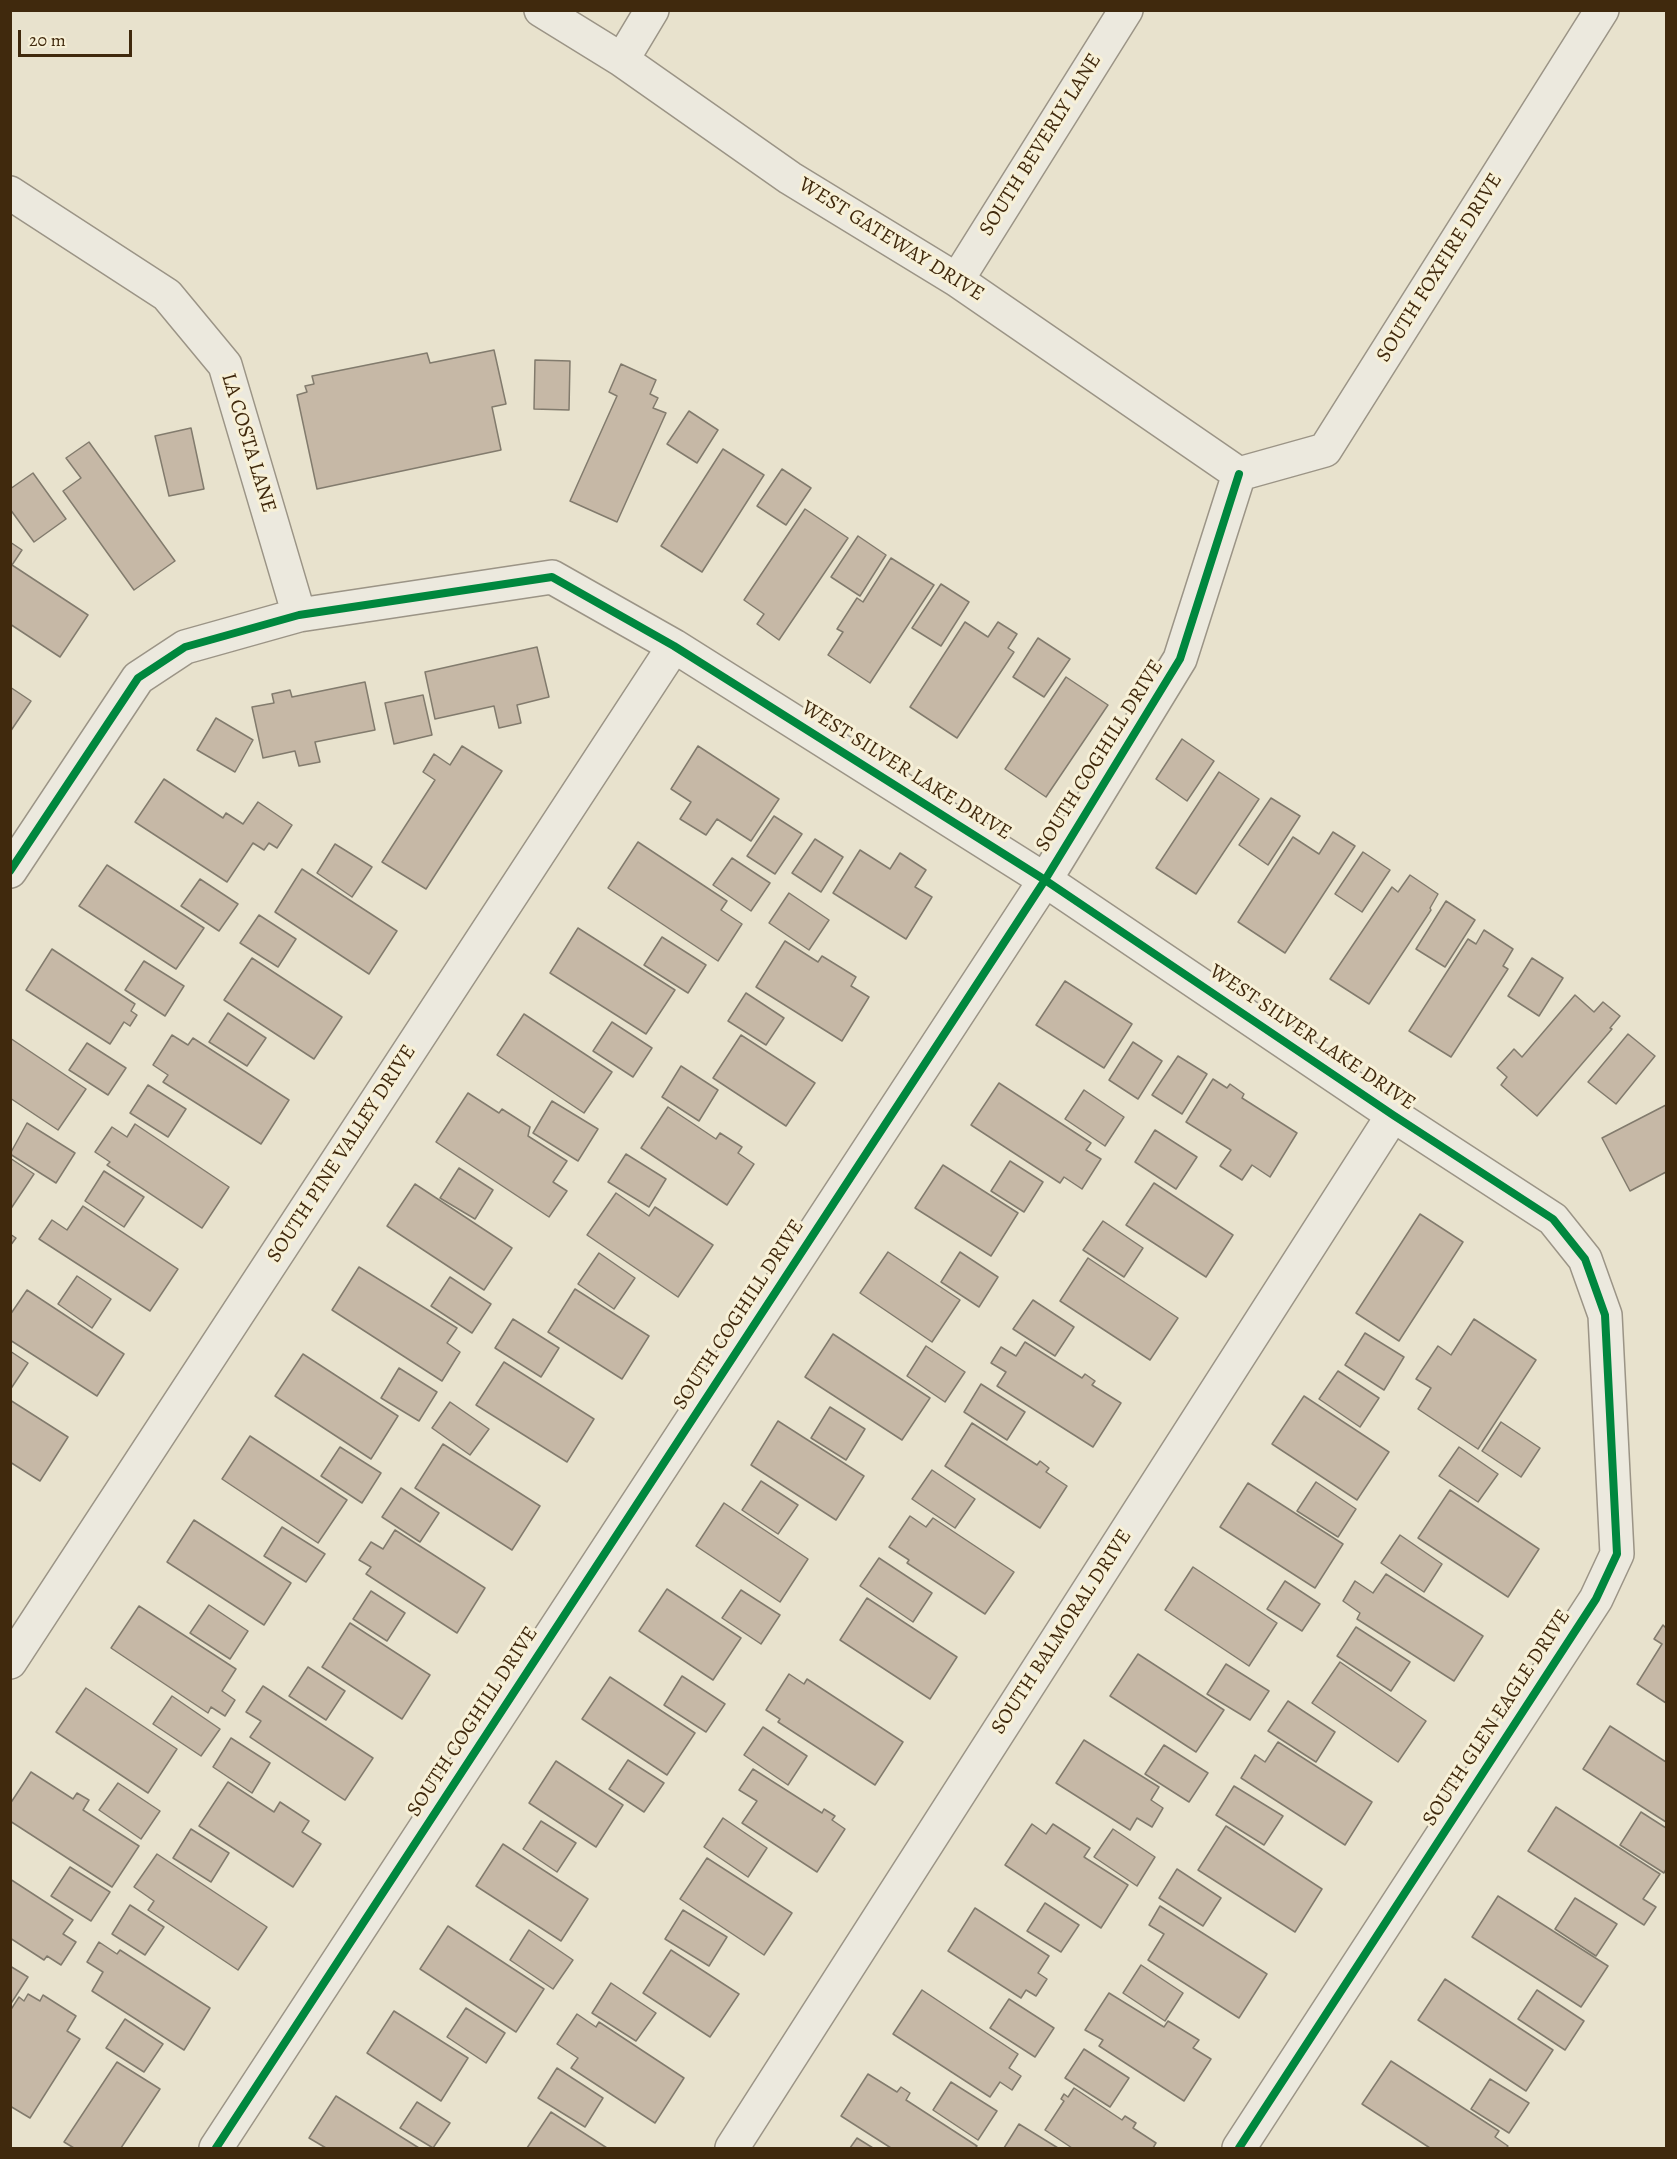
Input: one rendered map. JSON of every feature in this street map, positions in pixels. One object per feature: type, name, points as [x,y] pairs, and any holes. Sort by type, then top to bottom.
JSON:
[{"type":"street","name":"WEST GATEWAY DRIVE","points":[[541,10],[622,60],[790,178],[957,280],[1239,474]]},
{"type":"street","points":[[622,60],[652,10]]},
{"type":"street","name":"SOUTH BEVERLY LANE","points":[[957,280],[1126,10]]},
{"type":"street","name":"SOUTH FOXFIRE DRIVE","points":[[1239,474],[1325,450],[1602,10]]},
{"type":"street","name":"LA COSTA LANE","points":[[10,193],[167,295],[225,365],[299,615]]},
{"type":"street","name":"SOUTH COGHILL DRIVE","points":[[216,2148],[1045,880],[1180,659],[1239,474]]},
{"type":"street","name":"WEST SILVER LAKE DRIVE","points":[[10,871],[138,678],[185,647],[299,615],[552,577],[674,646],[1045,880],[1393,1115],[1553,1219],[1585,1259]]},
{"type":"street","name":"SOUTH PINE VALLEY DRIVE","points":[[10,1662],[674,646]]},
{"type":"street","name":"SOUTH BALMORAL DRIVE","points":[[732,2148],[1393,1115]]},
{"type":"street","name":"SOUTH GLEN EAGLE DRIVE","points":[[1239,2148],[1596,1599],[1617,1554],[1605,1315],[1585,1259]]},
{"type":"building","points":[[494,350],[506,404],[492,407],[501,450],[317,489],[297,395],[307,392],[305,386],[314,384],[312,376],[427,353],[430,363]]},
{"type":"building","points":[[535,360],[570,361],[569,410],[534,409]]},
{"type":"building","points":[[621,364],[656,380],[650,394],[658,398],[653,408],[666,413],[617,522],[570,501],[617,396],[609,392]]},
{"type":"building","points":[[689,411],[718,430],[697,463],[667,444]]},
{"type":"building","points":[[191,428],[204,489],[169,496],[155,436]]},
{"type":"building","points":[[89,442],[175,561],[134,590],[63,491],[81,478],[66,458]]},
{"type":"building","points":[[723,449],[764,475],[702,572],[661,546]]},
{"type":"building","points":[[782,469],[811,488],[786,525],[757,506]]},
{"type":"building","points":[[33,473],[66,519],[34,542],[10,509],[10,489]]},
{"type":"building","points":[[805,509],[848,538],[779,640],[757,624],[764,614],[744,600]]},
{"type":"building","points":[[858,536],[886,555],[860,596],[831,577]]},
{"type":"building","points":[[10,542],[22,550],[12,565],[88,615],[60,657],[10,624]]},
{"type":"building","points":[[891,558],[934,585],[870,683],[828,655],[843,632],[837,629],[857,598],[863,602]]},
{"type":"building","points":[[941,584],[969,602],[941,646],[912,628]]},
{"type":"building","points":[[965,622],[988,637],[998,622],[1017,634],[1008,648],[1014,652],[957,738],[910,707]]},
{"type":"building","points":[[1038,638],[1070,659],[1044,697],[1013,677]]},
{"type":"building","points":[[537,647],[549,697],[517,705],[521,723],[499,728],[494,706],[435,719],[425,672]]},
{"type":"building","points":[[1066,677],[1108,705],[1046,797],[1005,769]]},
{"type":"building","points":[[365,682],[375,730],[315,742],[320,762],[299,766],[295,751],[263,758],[252,707],[274,703],[272,694],[290,690],[292,697]]},
{"type":"building","points":[[10,687],[31,701],[10,732]]},
{"type":"building","points":[[423,695],[432,735],[394,744],[385,703]]},
{"type":"building","points":[[216,718],[253,740],[235,772],[197,750]]},
{"type":"building","points":[[1182,739],[1214,761],[1187,801],[1156,779]]},
{"type":"building","points":[[462,746],[502,771],[426,889],[382,862],[435,780],[423,772],[434,754],[450,765]]},
{"type":"building","points":[[698,746],[779,799],[751,841],[717,819],[706,835],[680,819],[691,802],[671,789]]},
{"type":"building","points":[[1219,772],[1259,799],[1196,894],[1156,868]]},
{"type":"building","points":[[164,779],[223,818],[226,813],[243,824],[258,802],[292,825],[277,848],[269,843],[264,850],[253,843],[227,882],[135,822]]},
{"type":"building","points":[[1271,798],[1300,816],[1268,865],[1239,845]]},
{"type":"building","points":[[774,816],[802,834],[775,874],[747,856]]},
{"type":"building","points":[[1333,832],[1355,846],[1285,953],[1238,922],[1293,837],[1319,854]]},
{"type":"building","points":[[815,839],[843,857],[821,892],[792,873]]},
{"type":"building","points":[[638,842],[727,901],[721,910],[742,924],[718,961],[608,888]]},
{"type":"building","points":[[335,844],[372,867],[352,897],[317,873]]},
{"type":"building","points":[[860,850],[890,869],[900,853],[926,870],[915,887],[932,897],[906,939],[833,893]]},
{"type":"building","points":[[1363,852],[1390,870],[1362,912],[1335,894]]},
{"type":"building","points":[[732,858],[770,883],[751,911],[713,885]]},
{"type":"building","points":[[107,865],[204,928],[176,969],[79,906]]},
{"type":"building","points":[[302,869],[397,931],[369,974],[275,912]]},
{"type":"building","points":[[1410,875],[1438,894],[1431,910],[1369,1004],[1330,979],[1392,887],[1398,892]]},
{"type":"building","points":[[200,879],[238,904],[219,931],[181,906]]},
{"type":"building","points":[[789,893],[829,920],[809,950],[769,923]]},
{"type":"building","points":[[1446,901],[1475,920],[1445,967],[1416,949]]},
{"type":"building","points":[[259,915],[296,939],[278,967],[240,943]]},
{"type":"building","points":[[578,928],[675,990],[646,1034],[550,973]]},
{"type":"building","points":[[1484,930],[1513,949],[1503,966],[1508,969],[1451,1057],[1409,1031],[1468,939],[1476,944]]},
{"type":"building","points":[[662,937],[706,965],[688,993],[644,965]]},
{"type":"building","points":[[785,941],[818,962],[822,956],[856,977],[851,986],[869,997],[842,1041],[756,987]]},
{"type":"building","points":[[52,949],[135,1004],[131,1011],[137,1015],[130,1026],[124,1022],[110,1044],[26,990]]},
{"type":"building","points":[[252,958],[342,1017],[314,1059],[224,1000]]},
{"type":"building","points":[[1532,958],[1563,978],[1539,1016],[1508,996]]},
{"type":"building","points":[[144,961],[184,986],[165,1016],[125,990]]},
{"type":"building","points":[[1065,981],[1132,1024],[1104,1068],[1036,1025]]},
{"type":"building","points":[[746,993],[784,1018],[766,1045],[728,1021]]},
{"type":"building","points":[[1575,995],[1594,1012],[1603,1002],[1620,1016],[1610,1028],[1612,1029],[1537,1116],[1501,1085],[1507,1077],[1497,1068],[1514,1049],[1522,1057]]},
{"type":"building","points":[[228,1013],[266,1038],[247,1066],[209,1042]]},
{"type":"building","points":[[524,1014],[612,1072],[584,1113],[497,1055]]},
{"type":"building","points":[[612,1022],[652,1048],[633,1077],[593,1051]]},
{"type":"building","points":[[1628,1034],[1655,1056],[1616,1104],[1588,1082]]},
{"type":"building","points":[[172,1035],[188,1045],[193,1038],[289,1100],[261,1144],[163,1082],[168,1075],[153,1065]]},
{"type":"building","points":[[741,1035],[815,1083],[786,1126],[713,1078]]},
{"type":"building","points":[[10,1038],[86,1089],[58,1130],[10,1098]]},
{"type":"building","points":[[1133,1042],[1162,1061],[1138,1099],[1109,1080]]},
{"type":"building","points":[[87,1043],[126,1068],[108,1095],[69,1070]]},
{"type":"building","points":[[1178,1056],[1207,1074],[1182,1114],[1152,1095]]},
{"type":"building","points":[[681,1066],[718,1090],[699,1121],[662,1097]]},
{"type":"building","points":[[1213,1079],[1227,1088],[1230,1084],[1244,1094],[1242,1098],[1297,1133],[1270,1177],[1252,1165],[1242,1180],[1220,1166],[1231,1150],[1186,1122]]},
{"type":"building","points":[[999,1083],[1091,1143],[1086,1150],[1101,1159],[1082,1189],[1064,1177],[1060,1183],[971,1125]]},
{"type":"building","points":[[148,1085],[186,1109],[168,1137],[130,1113]]},
{"type":"building","points":[[1084,1090],[1124,1117],[1105,1146],[1065,1119]]},
{"type":"building","points":[[468,1093],[499,1113],[502,1109],[530,1127],[528,1136],[567,1161],[553,1182],[567,1191],[549,1217],[436,1142]]},
{"type":"building","points":[[552,1101],[598,1129],[578,1161],[533,1133]]},
{"type":"building","points":[[1666,1105],[1666,1172],[1630,1191],[1602,1138]]},
{"type":"building","points":[[668,1107],[716,1139],[720,1133],[742,1147],[738,1153],[754,1164],[727,1205],[641,1148]]},
{"type":"building","points":[[27,1123],[75,1153],[56,1183],[10,1154]]},
{"type":"building","points":[[135,1124],[229,1187],[202,1228],[107,1165],[110,1162],[95,1152],[112,1127],[127,1137]]},
{"type":"building","points":[[1155,1130],[1197,1157],[1176,1189],[1135,1162]]},
{"type":"building","points":[[626,1154],[666,1179],[649,1207],[608,1182]]},
{"type":"building","points":[[10,1158],[34,1174],[10,1210]]},
{"type":"building","points":[[1010,1161],[1043,1182],[1024,1212],[991,1191]]},
{"type":"building","points":[[943,1165],[1018,1213],[991,1256],[915,1208]]},
{"type":"building","points":[[459,1168],[493,1190],[475,1219],[440,1198]]},
{"type":"building","points":[[104,1171],[144,1197],[124,1227],[85,1201]]},
{"type":"building","points":[[1154,1183],[1233,1235],[1206,1277],[1126,1225]]},
{"type":"building","points":[[415,1184],[512,1248],[484,1290],[387,1226]]},
{"type":"building","points":[[616,1193],[649,1216],[655,1207],[713,1245],[678,1297],[587,1235]]},
{"type":"building","points":[[83,1206],[178,1269],[150,1311],[39,1239],[52,1220],[67,1230]]},
{"type":"building","points":[[1420,1214],[1463,1242],[1399,1341],[1356,1313]]},
{"type":"building","points":[[1103,1221],[1143,1248],[1124,1277],[1083,1250]]},
{"type":"building","points":[[10,1234],[16,1238],[10,1246]]},
{"type":"building","points":[[888,1252],[960,1300],[932,1342],[860,1293]]},
{"type":"building","points":[[960,1252],[998,1277],[979,1307],[941,1282]]},
{"type":"building","points":[[599,1253],[635,1278],[614,1309],[578,1284]]},
{"type":"building","points":[[1088,1258],[1178,1318],[1150,1360],[1060,1301]]},
{"type":"building","points":[[359,1267],[457,1328],[447,1343],[460,1352],[442,1381],[332,1310]]},
{"type":"building","points":[[77,1276],[111,1299],[92,1328],[58,1304]]},
{"type":"building","points":[[450,1277],[491,1304],[472,1333],[431,1306]]},
{"type":"building","points":[[575,1289],[649,1336],[622,1379],[548,1332]]},
{"type":"building","points":[[27,1290],[124,1354],[97,1396],[10,1340],[10,1315]]},
{"type":"building","points":[[1033,1300],[1074,1327],[1055,1356],[1013,1329]]},
{"type":"building","points":[[513,1319],[559,1348],[541,1377],[495,1348]]},
{"type":"building","points":[[1474,1319],[1536,1360],[1478,1449],[1418,1409],[1431,1388],[1416,1379],[1438,1346],[1451,1355]]},
{"type":"building","points":[[1365,1333],[1404,1357],[1384,1390],[1345,1365]]},
{"type":"building","points":[[833,1334],[930,1398],[902,1440],[805,1377]]},
{"type":"building","points":[[1025,1342],[1082,1378],[1085,1374],[1095,1381],[1092,1385],[1121,1403],[1093,1447],[997,1386],[1006,1372],[991,1363],[1001,1347],[1016,1356]]},
{"type":"building","points":[[926,1346],[965,1372],[945,1402],[907,1376]]},
{"type":"building","points":[[10,1351],[28,1363],[10,1390]]},
{"type":"building","points":[[303,1354],[398,1416],[371,1459],[275,1396]]},
{"type":"building","points":[[504,1362],[594,1419],[567,1462],[476,1405]]},
{"type":"building","points":[[399,1368],[437,1392],[419,1421],[381,1398]]},
{"type":"building","points":[[1338,1371],[1379,1398],[1360,1427],[1319,1399]]},
{"type":"building","points":[[981,1384],[1025,1412],[1007,1440],[964,1412]]},
{"type":"building","points":[[1304,1396],[1389,1452],[1357,1500],[1272,1444]]},
{"type":"building","points":[[10,1400],[68,1437],[40,1481],[10,1462]]},
{"type":"building","points":[[450,1402],[489,1429],[470,1455],[432,1428]]},
{"type":"building","points":[[830,1407],[865,1429],[846,1460],[811,1438]]},
{"type":"building","points":[[778,1421],[864,1476],[836,1520],[751,1465]]},
{"type":"building","points":[[1501,1422],[1540,1448],[1521,1477],[1482,1451]]},
{"type":"building","points":[[972,1423],[1037,1465],[1040,1461],[1049,1468],[1046,1472],[1067,1486],[1040,1528],[945,1466]]},
{"type":"building","points":[[250,1436],[347,1500],[318,1543],[222,1479]]},
{"type":"building","points":[[443,1444],[540,1506],[512,1550],[415,1488]]},
{"type":"building","points":[[340,1447],[381,1473],[362,1503],[321,1476]]},
{"type":"building","points":[[1459,1447],[1498,1474],[1478,1502],[1439,1476]]},
{"type":"building","points":[[932,1470],[975,1499],[955,1528],[912,1499]]},
{"type":"building","points":[[761,1481],[798,1505],[778,1534],[742,1510]]},
{"type":"building","points":[[1316,1482],[1356,1509],[1338,1537],[1297,1511]]},
{"type":"building","points":[[1248,1483],[1343,1544],[1315,1588],[1220,1527]]},
{"type":"building","points":[[401,1488],[439,1513],[420,1542],[382,1517]]},
{"type":"building","points":[[1450,1490],[1539,1549],[1508,1597],[1418,1538]]},
{"type":"building","points":[[724,1503],[808,1559],[780,1602],[696,1546]]},
{"type":"building","points":[[910,1516],[926,1527],[933,1518],[1014,1572],[985,1614],[907,1563],[909,1560],[889,1547]]},
{"type":"building","points":[[194,1520],[291,1583],[264,1625],[167,1562]]},
{"type":"building","points":[[282,1527],[325,1554],[306,1582],[264,1556]]},
{"type":"building","points":[[395,1530],[485,1588],[457,1633],[366,1574],[371,1567],[359,1560],[371,1542],[383,1549]]},
{"type":"building","points":[[1400,1535],[1442,1564],[1424,1592],[1381,1563]]},
{"type":"building","points":[[879,1558],[932,1593],[913,1622],[860,1586]]},
{"type":"building","points":[[1193,1567],[1277,1623],[1249,1666],[1165,1610]]},
{"type":"building","points":[[1386,1574],[1483,1636],[1454,1681],[1357,1619],[1360,1613],[1343,1601],[1355,1581],[1373,1593]]},
{"type":"building","points":[[1285,1581],[1320,1604],[1302,1631],[1267,1609]]},
{"type":"building","points":[[667,1589],[741,1638],[713,1680],[639,1631]]},
{"type":"building","points":[[741,1590],[780,1615],[761,1644],[722,1618]]},
{"type":"building","points":[[371,1591],[405,1613],[387,1641],[353,1619]]},
{"type":"building","points":[[867,1598],[957,1657],[930,1699],[840,1640]]},
{"type":"building","points":[[209,1605],[248,1631],[230,1659],[190,1633]]},
{"type":"building","points":[[139,1606],[236,1669],[222,1691],[235,1700],[225,1716],[211,1707],[208,1713],[111,1648]]},
{"type":"building","points":[[350,1623],[430,1675],[402,1719],[322,1667]]},
{"type":"building","points":[[1663,1625],[1666,1628],[1666,1703],[1637,1684],[1662,1644],[1654,1639]]},
{"type":"building","points":[[1356,1627],[1410,1662],[1391,1691],[1337,1656]]},
{"type":"building","points":[[1138,1654],[1224,1710],[1196,1752],[1110,1696]]},
{"type":"building","points":[[1340,1662],[1426,1721],[1398,1762],[1312,1703]]},
{"type":"building","points":[[1226,1664],[1269,1691],[1250,1720],[1207,1694]]},
{"type":"building","points":[[308,1667],[345,1691],[326,1720],[289,1696]]},
{"type":"building","points":[[789,1674],[804,1684],[807,1679],[903,1742],[875,1785],[778,1722],[780,1719],[766,1710]]},
{"type":"building","points":[[682,1676],[725,1704],[706,1732],[664,1705]]},
{"type":"building","points":[[610,1677],[695,1733],[667,1775],[582,1719]]},
{"type":"building","points":[[263,1686],[373,1758],[345,1800],[250,1737],[261,1721],[246,1712]]},
{"type":"building","points":[[86,1688],[177,1749],[148,1793],[56,1732]]},
{"type":"building","points":[[172,1696],[220,1729],[201,1756],[153,1724]]},
{"type":"building","points":[[1288,1701],[1335,1732],[1316,1762],[1268,1731]]},
{"type":"building","points":[[1610,1726],[1666,1762],[1666,1822],[1583,1769]]},
{"type":"building","points":[[763,1727],[807,1756],[788,1785],[744,1755]]},
{"type":"building","points":[[231,1738],[270,1763],[252,1793],[213,1767]]},
{"type":"building","points":[[1084,1740],[1159,1787],[1151,1800],[1163,1808],[1152,1827],[1137,1818],[1130,1830],[1056,1783]]},
{"type":"building","points":[[1278,1742],[1372,1802],[1345,1845],[1241,1778],[1255,1755],[1265,1762]]},
{"type":"building","points":[[1164,1745],[1208,1773],[1189,1802],[1145,1774]]},
{"type":"building","points":[[628,1760],[664,1783],[644,1812],[609,1789]]},
{"type":"building","points":[[556,1761],[623,1805],[596,1847],[529,1803]]},
{"type":"building","points":[[753,1769],[822,1813],[824,1809],[835,1816],[832,1820],[845,1829],[817,1872],[742,1823],[757,1801],[739,1790]]},
{"type":"building","points":[[31,1772],[73,1799],[77,1793],[89,1800],[83,1810],[139,1846],[112,1887],[10,1821],[10,1804]]},
{"type":"building","points":[[228,1782],[274,1812],[280,1802],[309,1821],[302,1832],[321,1844],[293,1887],[199,1826]]},
{"type":"building","points":[[118,1783],[160,1811],[141,1839],[99,1810]]},
{"type":"building","points":[[1234,1786],[1283,1816],[1264,1845],[1216,1815]]},
{"type":"building","points":[[1556,1807],[1660,1874],[1643,1899],[1656,1907],[1644,1925],[1528,1851]]},
{"type":"building","points":[[1641,1812],[1666,1828],[1666,1869],[1664,1873],[1620,1845]]},
{"type":"building","points":[[723,1818],[767,1848],[748,1877],[704,1847]]},
{"type":"building","points":[[541,1821],[576,1843],[557,1872],[523,1849]]},
{"type":"building","points":[[1032,1824],[1046,1834],[1053,1824],[1090,1848],[1084,1857],[1128,1885],[1101,1928],[1005,1865]]},
{"type":"building","points":[[1226,1826],[1322,1889],[1295,1932],[1198,1870]]},
{"type":"building","points":[[191,1829],[229,1853],[211,1882],[173,1858]]},
{"type":"building","points":[[1113,1829],[1155,1857],[1137,1886],[1094,1857]]},
{"type":"building","points":[[503,1844],[588,1899],[561,1941],[476,1886]]},
{"type":"building","points":[[157,1854],[267,1927],[238,1970],[148,1910],[154,1901],[134,1887]]},
{"type":"building","points":[[707,1858],[792,1913],[764,1955],[680,1899]]},
{"type":"building","points":[[70,1867],[110,1892],[91,1921],[51,1896]]},
{"type":"building","points":[[1177,1869],[1221,1898],[1203,1926],[1159,1898]]},
{"type":"building","points":[[10,1879],[73,1920],[63,1934],[76,1942],[61,1965],[47,1956],[44,1960],[10,1938]]},
{"type":"building","points":[[1498,1896],[1608,1966],[1581,2007],[1472,1937]]},
{"type":"building","points":[[1575,1898],[1617,1924],[1596,1956],[1555,1929]]},
{"type":"building","points":[[1045,1903],[1079,1925],[1061,1952],[1027,1931]]},
{"type":"building","points":[[130,1905],[164,1927],[145,1955],[112,1934]]},
{"type":"building","points":[[1160,1906],[1267,1974],[1239,2018],[1148,1960],[1164,1934],[1149,1925]]},
{"type":"building","points":[[975,1908],[1049,1956],[1038,1973],[1047,1979],[1036,1996],[1026,1990],[1021,1998],[948,1951]]},
{"type":"building","points":[[683,1910],[727,1937],[709,1966],[665,1939]]},
{"type":"building","points":[[448,1926],[544,1989],[516,2032],[420,1969]]},
{"type":"building","points":[[529,1930],[573,1960],[553,1989],[510,1960]]},
{"type":"building","points":[[99,1942],[117,1954],[120,1950],[210,2008],[184,2050],[92,1991],[103,1972],[87,1962]]},
{"type":"building","points":[[671,1950],[739,1994],[710,2037],[643,1993]]},
{"type":"building","points":[[1141,1965],[1183,1993],[1165,2021],[1123,1993]]},
{"type":"building","points":[[10,1966],[28,1977],[10,2005]]},
{"type":"building","points":[[1445,1979],[1553,2050],[1526,2091],[1418,2020]]},
{"type":"building","points":[[611,1983],[656,2013],[636,2041],[592,2013]]},
{"type":"building","points":[[922,1990],[1018,2054],[1009,2068],[1021,2076],[1012,2090],[1000,2082],[990,2097],[893,2034]]},
{"type":"building","points":[[1537,1990],[1584,2021],[1565,2050],[1518,2019]]},
{"type":"building","points":[[1109,1993],[1164,2027],[1168,2021],[1199,2040],[1193,2048],[1211,2059],[1184,2101],[1099,2046],[1103,2040],[1085,2030]]},
{"type":"building","points":[[28,1994],[40,2001],[43,1995],[76,2016],[67,2031],[80,2039],[30,2118],[10,2106],[10,2011],[19,1997],[24,2001]]},
{"type":"building","points":[[1009,1999],[1054,2028],[1035,2057],[990,2028]]},
{"type":"building","points":[[466,2008],[505,2033],[486,2063],[447,2037]]},
{"type":"building","points":[[394,2011],[468,2058],[441,2101],[367,2053]]},
{"type":"building","points":[[577,2014],[596,2027],[599,2022],[684,2078],[655,2123],[571,2068],[578,2058],[557,2044]]},
{"type":"building","points":[[125,2019],[163,2044],[144,2072],[106,2048]]},
{"type":"building","points":[[1084,2049],[1129,2078],[1110,2107],[1065,2078]]},
{"type":"building","points":[[1391,2061],[1499,2131],[1495,2137],[1508,2146],[1506,2148],[1430,2148],[1362,2104]]},
{"type":"building","points":[[117,2062],[160,2089],[121,2148],[74,2148],[64,2142]]},
{"type":"building","points":[[557,2068],[603,2098],[585,2127],[538,2098]]},
{"type":"building","points":[[868,2074],[897,2092],[901,2087],[910,2093],[906,2100],[977,2146],[975,2148],[891,2148],[841,2116]]},
{"type":"building","points":[[1490,2079],[1529,2103],[1509,2133],[1471,2109]]},
{"type":"building","points":[[951,2082],[997,2111],[978,2140],[933,2110]]},
{"type":"building","points":[[1074,2088],[1122,2120],[1125,2116],[1136,2123],[1133,2128],[1156,2143],[1153,2148],[1072,2148],[1045,2130],[1064,2101],[1061,2099],[1064,2094],[1068,2097]]},
{"type":"building","points":[[336,2096],[419,2148],[326,2148],[309,2138]]},
{"type":"building","points":[[417,2102],[450,2123],[433,2148],[400,2128]]},
{"type":"building","points":[[551,2112],[607,2148],[527,2148]]},
{"type":"building","points":[[1019,2124],[1058,2148],[1004,2148]]},
{"type":"building","points":[[857,2138],[873,2148],[850,2148]]},
{"type":"cycle path","points":[[216,2148],[1045,880],[1180,659],[1239,474]]},
{"type":"cycle path","points":[[10,871],[138,678],[185,647],[299,615],[552,577],[674,646],[1045,880],[1393,1115],[1553,1219],[1585,1259],[1605,1315],[1617,1554],[1596,1599],[1239,2148]]}]
